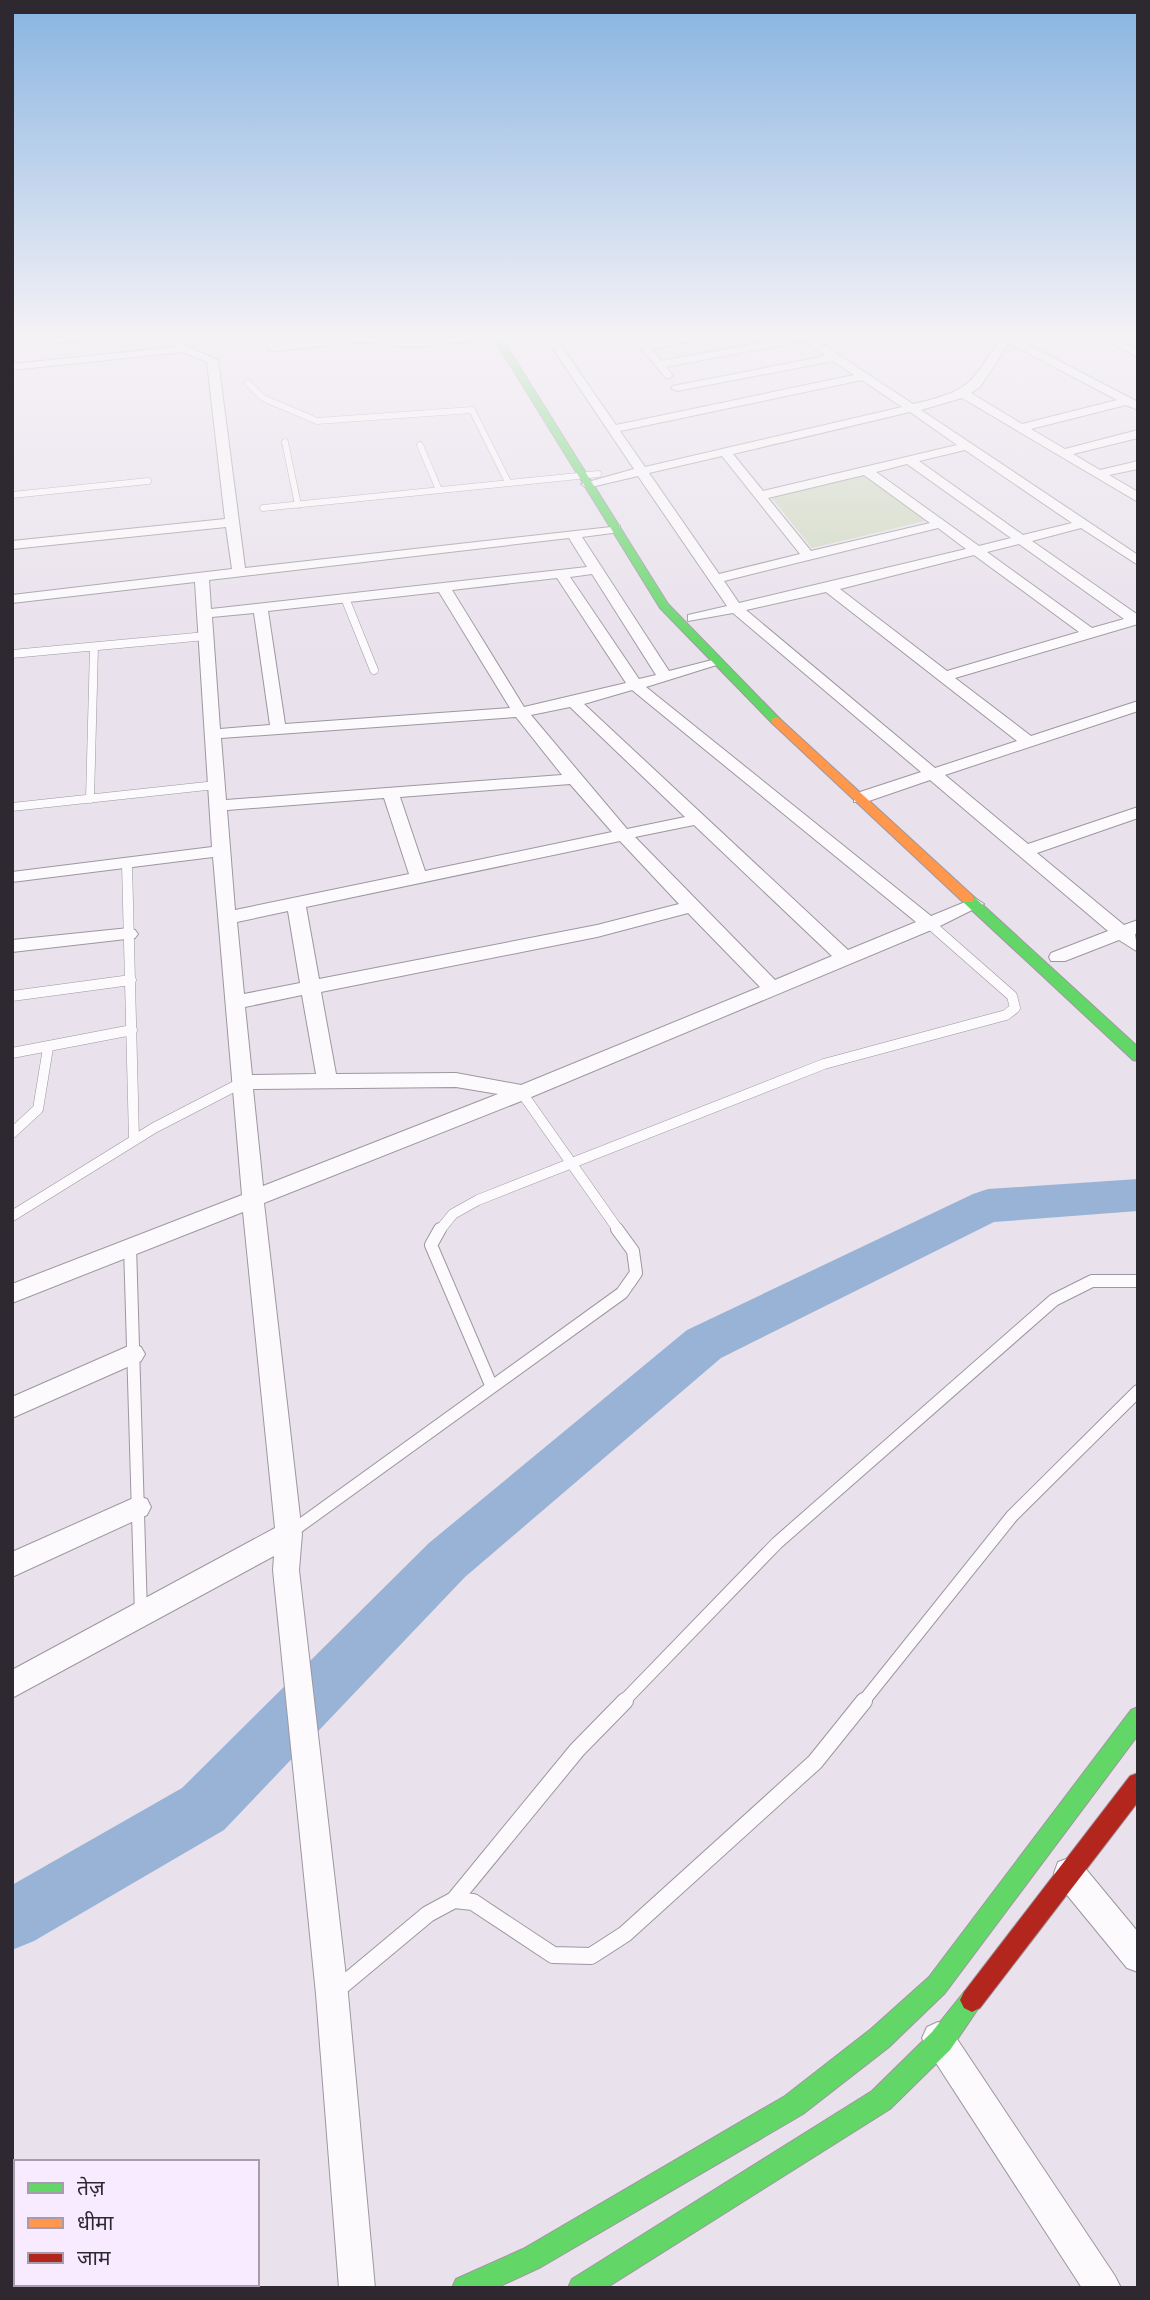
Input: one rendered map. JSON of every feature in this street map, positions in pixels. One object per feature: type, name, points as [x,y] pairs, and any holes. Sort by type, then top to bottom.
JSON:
[{"type":"street","points":[[222,441],[239,574]]},
{"type":"street","points":[[569,441],[693,618],[750,677],[916,828]]},
{"type":"street","points":[[622,441],[735,608],[1025,852],[1130,929],[1138,946]]},
{"type":"street","points":[[592,478],[642,471],[772,441]]},
{"type":"street","points":[[961,441],[1138,561]]},
{"type":"street","points":[[1043,441],[1136,495]]},
{"type":"street","points":[[1063,453],[1109,441]]},
{"type":"street","points":[[760,496],[968,446]]},
{"type":"street","points":[[725,452],[808,556]]},
{"type":"street","points":[[909,460],[1136,619]]},
{"type":"street","points":[[1098,474],[1138,465]]},
{"type":"street","points":[[866,470],[1090,633]]},
{"type":"street","points":[[592,478],[614,529],[664,606],[716,663],[1138,1055]]},
{"type":"street","points":[[12,545],[232,522]]},
{"type":"street","points":[[715,579],[940,524]]},
{"type":"street","points":[[693,618],[1083,524]]},
{"type":"street","points":[[12,599],[614,529]]},
{"type":"street","points":[[573,534],[665,677]]},
{"type":"street","points":[[204,614],[595,570]]},
{"type":"street","points":[[560,573],[635,685],[930,925]]},
{"type":"street","points":[[202,579],[227,918],[253,1199],[289,1534],[286,1570],[332,1994],[357,2288]]},
{"type":"street","points":[[443,587],[520,712],[573,779],[623,836],[771,987]]},
{"type":"street","points":[[829,587],[1029,742]]},
{"type":"street","points":[[260,608],[278,729]]},
{"type":"street","points":[[945,676],[1136,619]]},
{"type":"street","points":[[604,642],[637,637]]},
{"type":"street","points":[[212,734],[520,712],[573,702],[716,663]]},
{"type":"street","points":[[573,702],[844,957]]},
{"type":"street","points":[[860,798],[1138,706]]},
{"type":"street","points":[[218,806],[573,779]]},
{"type":"street","points":[[390,793],[419,878]]},
{"type":"street","points":[[1025,852],[1138,812]]},
{"type":"street","points":[[227,918],[698,819]]},
{"type":"street","points":[[12,877],[221,851]]},
{"type":"street","points":[[296,904],[327,1082]]},
{"type":"street","points":[[12,1294],[522,1093],[975,904]]},
{"type":"street","points":[[236,1002],[597,931],[692,906]]},
{"type":"street","points":[[1058,957],[1130,929]]},
{"type":"street","points":[[12,946],[129,934]]},
{"type":"street","points":[[243,1082],[456,1080],[522,1093]]},
{"type":"street","points":[[12,1408],[133,1354]]},
{"type":"street","points":[[12,1565],[138,1507]]},
{"type":"street","points":[[12,1685],[289,1534]]},
{"type":"street","points":[[465,2288],[534,2273],[793,2105],[880,2038],[937,1985],[1138,1717]]},
{"type":"street","points":[[581,2288],[881,2100],[940,2041],[1138,1784]]},
{"type":"street","points":[[1069,1873],[1138,1957]]},
{"type":"street","points":[[915,2006],[1103,2288]]},
{"type":"lane","points":[[488,441],[508,482]]},
{"type":"lane","points":[[285,442],[298,505]]},
{"type":"lane","points":[[420,445],[439,490]]},
{"type":"lane","points":[[263,508],[508,482],[592,478]]},
{"type":"lane","points":[[12,495],[148,481]]},
{"type":"lane","points":[[345,598],[374,670]]},
{"type":"lane","points":[[12,654],[206,636]]},
{"type":"lane","points":[[90,799],[94,647]]},
{"type":"lane","points":[[12,807],[216,785]]},
{"type":"lane","points":[[127,864],[134,1139]]},
{"type":"lane","points":[[491,1385],[440,1272],[431,1245],[440,1224],[464,1206],[572,1161],[824,1064],[1006,1015],[1015,1008],[1012,996],[930,925]]},
{"type":"lane","points":[[12,996],[131,980]]},
{"type":"lane","points":[[12,1053],[132,1030]]},
{"type":"lane","points":[[12,1133],[38,1109],[48,1048]]},
{"type":"lane","points":[[12,1216],[134,1139],[209,1097],[243,1082]]},
{"type":"lane","points":[[289,1534],[491,1385],[622,1293],[636,1273],[633,1251],[522,1093]]},
{"type":"lane","points":[[130,1246],[141,1614]]},
{"type":"lane","points":[[332,1994],[428,1914],[454,1900],[577,1750],[777,1543],[1054,1300],[1091,1281],[1138,1281]]},
{"type":"lane","points":[[454,1900],[473,1902],[553,1955],[591,1956],[625,1934],[815,1762],[1012,1517],[1138,1391]]},
{"type":"green space","points":[[866,475],[925,521],[812,548],[771,497]]},
{"type":"waterway","points":[[12,1919],[203,1809],[447,1560],[704,1344],[988,1206],[1138,1195]]},
{"type":"traffic: fast","points":[[562,441],[664,606],[776,721]]},
{"type":"traffic: fast","points":[[968,899],[1138,1056]]},
{"type":"traffic: fast","points":[[465,2288],[532,2258],[794,2105],[880,2038],[937,1985],[1138,1717]]},
{"type":"traffic: fast","points":[[581,2288],[881,2100],[941,2041],[972,2000]]},
{"type":"traffic: slow","points":[[776,721],[968,899]]},
{"type":"traffic: jam","points":[[972,2000],[1138,1784]]}]
